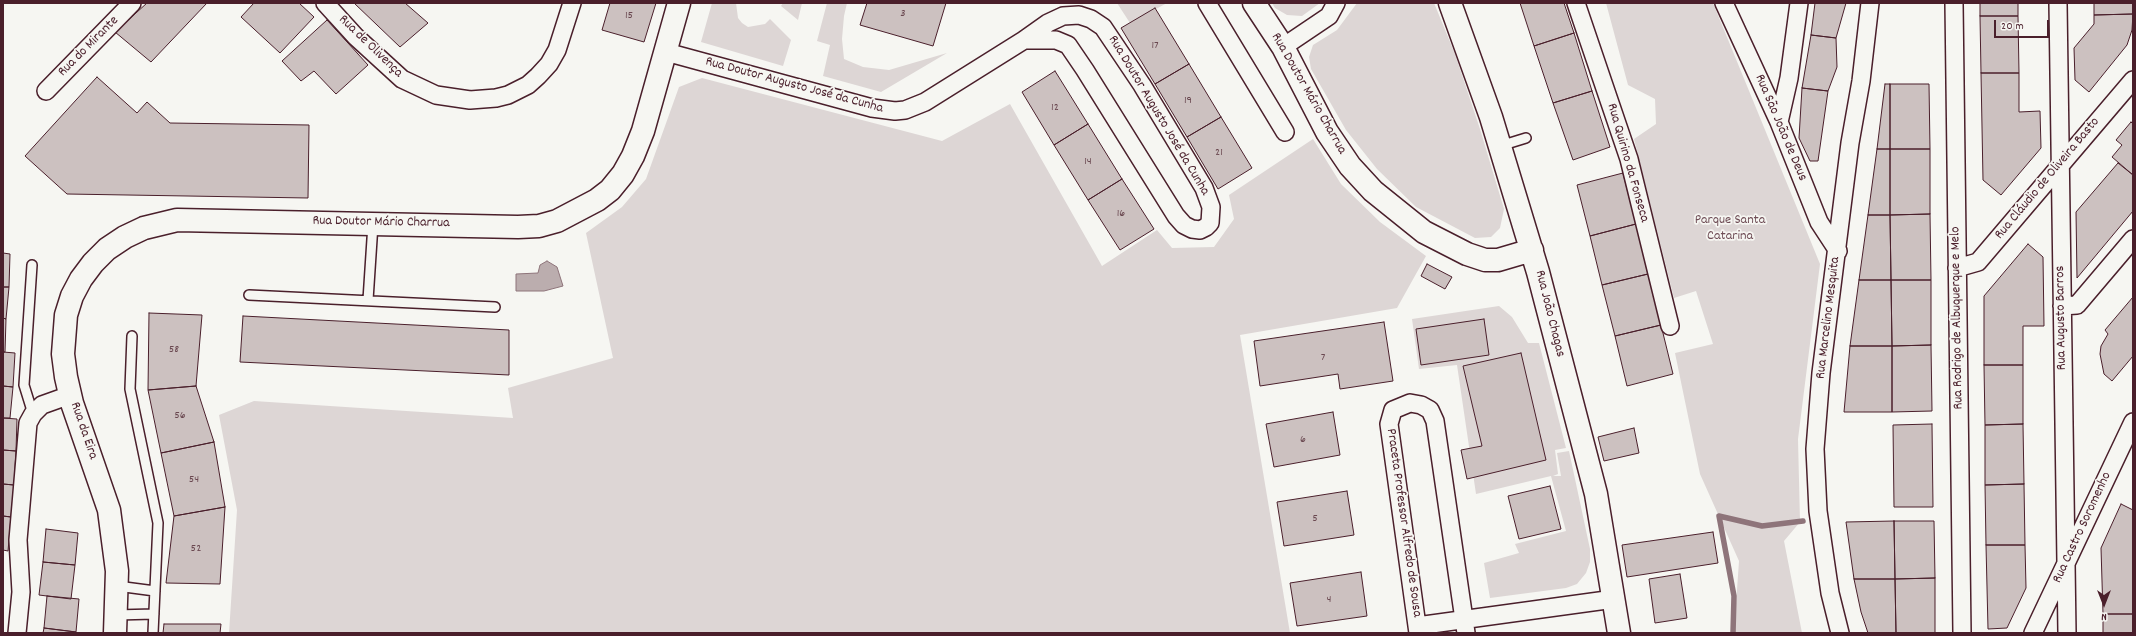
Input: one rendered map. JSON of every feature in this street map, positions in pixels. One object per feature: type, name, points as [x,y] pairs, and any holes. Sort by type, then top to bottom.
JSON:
[{"type":"street","name":"Rua do Mirante","points":[[46,91],[132,3]]},
{"type":"street","name":"Rua de Olivença","points":[[325,3],[356,36],[402,79],[425,91],[458,99],[496,98],[528,85],[549,64],[562,40],[572,3]]},
{"type":"street","name":"Rua Doutor Mário Charrua","points":[[70,395],[66,377],[63,334],[66,315],[72,296],[81,278],[106,249],[125,237],[144,228],[177,220],[373,222],[539,226],[557,221],[597,200],[610,190],[623,174],[633,156],[643,131],[679,3]]},
{"type":"street","points":[[1207,3],[1285,132]]},
{"type":"street","name":"Rua Doutor Mário Charrua","points":[[1254,3],[1283,48],[1327,132],[1350,166],[1374,191],[1424,232],[1454,248],[1485,260],[1498,260],[1532,250]]},
{"type":"street","points":[[1283,48],[1328,16],[1336,3]]},
{"type":"street","name":"Rua João Chagas","points":[[1450,3],[1500,146],[1532,250],[1596,494],[1619,633]]},
{"type":"street","name":"Rua Quirino da Fonseca","points":[[1576,3],[1628,159],[1670,326]]},
{"type":"street","name":"Rua São João de Deus","points":[[1724,3],[1779,122],[1819,222],[1838,251]]},
{"type":"street","points":[[1779,122],[1789,78],[1799,3]]},
{"type":"street","name":"Rua Marcelino Mesquita","points":[[1840,633],[1830,593],[1818,511],[1815,449],[1822,373],[1850,143],[1870,3]]},
{"type":"street","name":"Rua Rodrigo de Albuquerque e Melo","points":[[1954,3],[1962,633]]},
{"type":"street","name":"Rua Augusto Barros","points":[[2058,3],[2059,167],[2067,633]]},
{"type":"street","name":"Rua Doutor Augusto José da Cunha","points":[[666,52],[872,108],[895,111],[905,110],[924,102],[1024,40],[1048,23],[1063,16],[1079,15],[1091,19],[1103,27],[1142,85],[1206,193],[1211,208],[1210,223],[1206,227],[1200,230],[1192,229],[1184,225],[1176,216],[1149,169],[1068,45],[1044,39],[1024,40]]},
{"type":"street","name":"Rua Cláudio de Oliveira Basto","points":[[1957,268],[1978,262],[2133,80]]},
{"type":"street","points":[[2062,306],[2077,305],[2133,239]]},
{"type":"street","name":"Rua da Eira","points":[[33,414],[42,404],[70,395],[109,510],[114,543],[117,586],[116,624]]},
{"type":"street","name":"Praceta Professor Alfredo de Sousa","points":[[1465,627],[1435,421],[1430,410],[1421,405],[1410,403],[1392,410],[1389,424],[1418,630],[1465,627],[1614,599]]},
{"type":"street","points":[[17,633],[21,592],[18,540],[28,423],[33,414]]},
{"type":"street","name":"Rua Castro Soromenho","points":[[2033,633],[2133,422]]},
{"type":"lane","points":[[1500,146],[1526,138]]},
{"type":"lane","points":[[368,300],[373,222]]},
{"type":"lane","points":[[32,265],[24,385],[33,414]]},
{"type":"lane","points":[[249,295],[495,307]]},
{"type":"lane","points":[[132,336],[130,389],[158,514],[153,633]]},
{"type":"lane","points":[[117,586],[155,591]]},
{"type":"lane","points":[[116,624],[154,614]]},
{"type":"green space","points":[[712,3],[736,3],[738,18],[748,27],[765,24],[770,19],[791,40],[783,66],[701,42]]},
{"type":"green space","points":[[783,3],[802,3],[798,20],[781,6]]},
{"type":"green space","points":[[827,3],[847,3],[842,39],[844,59],[863,67],[889,70],[947,53],[881,92],[823,76],[830,45],[817,41]]},
{"type":"green space","points":[[1117,3],[1167,3],[1130,23]]},
{"type":"green space","points":[[1272,3],[1320,3],[1302,16],[1287,15],[1275,8]]},
{"type":"green space","points":[[1357,3],[1434,3],[1455,54],[1480,129],[1504,209],[1500,228],[1491,237],[1475,238],[1416,207],[1377,169],[1346,130],[1311,69],[1309,57],[1313,45],[1337,30]]},
{"type":"green space","name":"Parque Santa Catarina","points":[[1606,3],[1713,3],[1820,264],[1798,439],[1800,522],[1784,541],[1802,633],[1734,633],[1739,561],[1700,474],[1675,353],[1713,344],[1696,291],[1674,298],[1634,139],[1656,124],[1655,99],[1628,85]]},
{"type":"green space","points":[[702,78],[942,141],[1010,104],[1102,266],[1157,230],[1172,248],[1214,247],[1234,219],[1229,195],[1313,139],[1341,184],[1380,222],[1426,256],[1397,308],[1240,335],[1290,633],[229,633],[237,510],[219,415],[254,401],[513,418],[508,388],[613,358],[586,233],[622,207],[646,179],[679,87]]},
{"type":"green space","points":[[1499,306],[1512,317],[1528,343],[1539,343],[1566,448],[1555,450],[1558,474],[1553,476],[1561,476],[1557,453],[1569,451],[1590,549],[1590,562],[1586,573],[1577,584],[1566,588],[1490,598],[1484,563],[1519,553],[1515,544],[1566,531],[1551,476],[1476,494],[1457,365],[1419,369],[1412,319]]},
{"type":"shaded area","points":[[547,261],[557,267],[563,286],[544,291],[516,291],[516,274],[538,273],[540,265]]},
{"type":"building","points":[[147,3],[207,3],[151,62],[115,32]]},
{"type":"building","points":[[254,3],[299,3],[314,17],[280,53],[241,17]]},
{"type":"building","points":[[354,3],[405,3],[428,23],[400,47]]},
{"type":"building","points":[[610,3],[656,3],[644,42],[602,30]]},
{"type":"building","points":[[867,3],[946,3],[933,46],[860,25]]},
{"type":"building","points":[[1520,3],[1564,3],[1574,33],[1534,46]]},
{"type":"building","points":[[1815,3],[1846,3],[1836,38],[1811,35]]},
{"type":"building","points":[[1980,3],[2018,3],[2018,16],[1980,16]]},
{"type":"building","points":[[2094,3],[2133,3],[2133,14],[2094,15]]},
{"type":"building","points":[[1155,8],[1189,64],[1155,84],[1121,28]]},
{"type":"building","points":[[2133,14],[2132,30],[2127,45],[2089,92],[2075,80],[2074,48],[2094,24],[2094,15]]},
{"type":"building","points":[[1980,16],[2018,16],[2019,73],[1981,73]]},
{"type":"building","points":[[327,20],[368,65],[336,94],[314,71],[301,81],[282,61]]},
{"type":"building","points":[[1574,33],[1592,91],[1553,103],[1534,46]]},
{"type":"building","points":[[1811,35],[1836,38],[1837,67],[1828,91],[1802,88]]},
{"type":"building","points":[[1189,64],[1221,117],[1187,137],[1155,84]]},
{"type":"building","points":[[1055,71],[1088,124],[1054,145],[1022,92]]},
{"type":"building","points":[[1981,73],[2019,73],[2019,112],[2040,111],[2041,148],[2001,195],[1983,180]]},
{"type":"building","points":[[97,77],[137,113],[147,102],[170,123],[309,125],[308,198],[67,194],[25,156]]},
{"type":"building","points":[[1885,84],[1890,84],[1890,149],[1877,149]]},
{"type":"building","points":[[1890,84],[1929,84],[1930,149],[1890,149]]},
{"type":"building","points":[[1802,88],[1828,91],[1818,161],[1810,161],[1799,138]]},
{"type":"building","points":[[1592,91],[1610,147],[1573,160],[1553,103]]},
{"type":"building","points":[[1221,117],[1252,168],[1218,189],[1187,137]]},
{"type":"building","points":[[2131,122],[2133,124],[2133,175],[2112,157],[2122,145],[2116,140]]},
{"type":"building","points":[[1088,124],[1122,179],[1088,200],[1054,145]]},
{"type":"building","points":[[1877,149],[1890,149],[1890,215],[1868,215]]},
{"type":"building","points":[[1890,149],[1930,149],[1930,214],[1890,215]]},
{"type":"building","points":[[2118,163],[2133,175],[2133,211],[2077,278],[2076,212]]},
{"type":"building","points":[[1623,173],[1636,224],[1590,236],[1577,185]]},
{"type":"building","points":[[1122,179],[1154,229],[1120,250],[1088,200]]},
{"type":"building","points":[[1930,214],[1931,280],[1891,280],[1890,215]]},
{"type":"building","points":[[1868,215],[1890,215],[1891,280],[1859,280]]},
{"type":"building","points":[[1636,224],[1648,274],[1602,285],[1590,236]]},
{"type":"building","points":[[2028,244],[2043,257],[2044,326],[2023,326],[2023,365],[1984,365],[1984,296]]},
{"type":"building","points":[[3,253],[10,254],[9,287],[3,287]]},
{"type":"building","points":[[1427,264],[1452,277],[1445,289],[1421,276]]},
{"type":"building","points":[[1648,274],[1661,325],[1615,336],[1602,285]]},
{"type":"building","points":[[1859,280],[1891,280],[1892,346],[1850,346]]},
{"type":"building","points":[[1891,280],[1931,280],[1931,345],[1892,346]]},
{"type":"building","points":[[3,287],[9,287],[6,319],[3,318]]},
{"type":"building","points":[[2133,297],[2133,356],[2112,381],[2104,374],[2100,354],[2101,346],[2108,334],[2105,330]]},
{"type":"building","points":[[149,313],[202,315],[196,386],[148,390]]},
{"type":"building","points":[[243,316],[509,330],[509,375],[240,362]]},
{"type":"building","points":[[3,318],[6,319],[5,352],[3,352]]},
{"type":"building","points":[[1484,319],[1489,355],[1421,365],[1416,329]]},
{"type":"building","points":[[1384,322],[1393,381],[1340,389],[1338,374],[1260,386],[1254,341]]},
{"type":"building","points":[[1661,325],[1673,374],[1627,386],[1615,336]]},
{"type":"building","points":[[1931,345],[1932,411],[1892,412],[1892,346]]},
{"type":"building","points":[[1850,346],[1892,346],[1892,412],[1844,412]]},
{"type":"building","points":[[3,352],[15,353],[13,387],[3,386]]},
{"type":"building","points":[[1521,353],[1546,460],[1467,479],[1461,450],[1482,446],[1463,366]]},
{"type":"building","points":[[1984,365],[2023,365],[2023,424],[1985,425]]},
{"type":"building","points":[[3,386],[13,387],[10,418],[3,418]]},
{"type":"building","points":[[196,386],[214,442],[161,453],[148,390]]},
{"type":"building","points":[[1333,412],[1340,455],[1274,467],[1266,424]]},
{"type":"building","points":[[3,418],[17,419],[16,451],[3,450]]},
{"type":"building","points":[[1932,424],[1933,507],[1894,507],[1893,425]]},
{"type":"building","points":[[2023,424],[2024,484],[1985,485],[1985,425]]},
{"type":"building","points":[[1634,428],[1639,453],[1604,461],[1598,437]]},
{"type":"building","points":[[214,442],[225,507],[174,516],[161,453]]},
{"type":"building","points":[[3,450],[16,451],[14,485],[3,484]]},
{"type":"building","points":[[3,484],[14,485],[11,517],[3,516]]},
{"type":"building","points":[[2024,484],[2025,545],[1986,545],[1985,485]]},
{"type":"building","points":[[1550,486],[1561,529],[1519,539],[1508,496]]},
{"type":"building","points":[[1347,491],[1354,535],[1284,546],[1277,502]]},
{"type":"building","points":[[2121,504],[2133,510],[2133,614],[2103,614],[2101,548]]},
{"type":"building","points":[[225,507],[220,584],[166,583],[174,516]]},
{"type":"building","points":[[3,516],[11,517],[8,551],[3,550]]},
{"type":"building","points":[[1894,521],[1934,521],[1935,578],[1895,579]]},
{"type":"building","points":[[1894,521],[1895,579],[1854,579],[1846,522]]},
{"type":"building","points":[[46,529],[78,533],[75,565],[43,562]]},
{"type":"building","points":[[1713,532],[1718,563],[1627,577],[1622,545]]},
{"type":"building","points":[[1986,545],[2025,545],[2026,588],[2007,628],[1988,629]]},
{"type":"building","points":[[43,562],[75,565],[71,599],[39,595]]},
{"type":"building","points":[[1361,572],[1367,616],[1297,626],[1290,583]]},
{"type":"building","points":[[1680,574],[1687,618],[1655,623],[1649,579]]},
{"type":"building","points":[[1935,578],[1935,633],[1896,633],[1895,579]]},
{"type":"building","points":[[1854,579],[1895,579],[1896,633],[1868,633],[1861,612]]},
{"type":"building","points":[[47,596],[79,599],[76,632],[44,628]]},
{"type":"building","points":[[2103,614],[2133,614],[2133,633],[2103,633]]},
{"type":"building","points":[[164,624],[221,624],[220,633],[163,633]]},
{"type":"building","points":[[44,628],[76,632],[76,633],[43,633]]},
{"type":"waterway","points":[[1733,633],[1734,596],[1719,516],[1762,526],[1803,521]]}]
